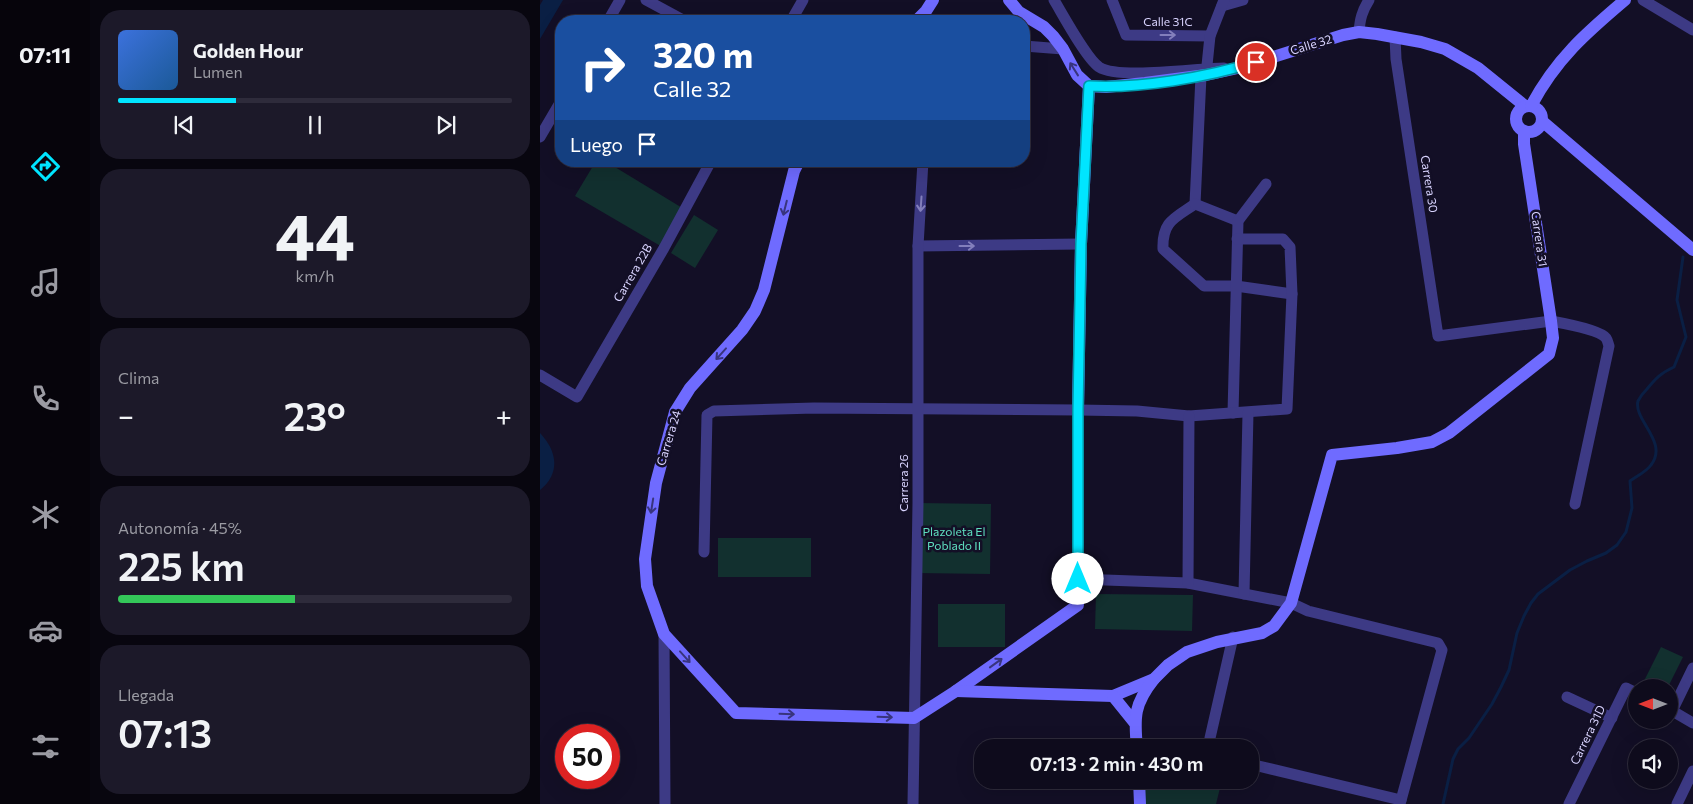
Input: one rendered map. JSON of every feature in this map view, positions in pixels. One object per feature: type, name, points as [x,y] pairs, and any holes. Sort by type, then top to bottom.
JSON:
[{"type":"street","points":[[611,15],[620,0]]},
{"type":"street","points":[[646,0],[673,15]]},
{"type":"street","points":[[794,15],[803,0]]},
{"type":"street","points":[[922,15],[933,0]]},
{"type":"street","points":[[1009,0],[1024,15]]},
{"type":"street","points":[[1054,0],[1090,57],[1098,66],[1111,72],[1205,73]]},
{"type":"street","name":"Calle 31C","points":[[1112,0],[1126,35],[1210,36]]},
{"type":"street","points":[[1195,204],[1205,73],[1210,36],[1223,3],[1243,0]]},
{"type":"street","points":[[1625,0],[1580,39],[1556,65],[1531,106],[1518,111],[1516,116],[1517,124],[1534,128],[1567,142],[1693,250]]},
{"type":"street","points":[[1643,0],[1693,30]]},
{"type":"street","points":[[1359,32],[1363,3]]},
{"type":"street","points":[[914,718],[956,691],[1078,604],[1078,410],[1081,244],[1089,86],[1077,75],[1062,49],[1044,27],[1030,19]]},
{"type":"street","name":"Calle 32","points":[[1089,86],[1106,87],[1168,81],[1238,68],[1359,32],[1394,37],[1445,49],[1478,68],[1531,106]]},
{"type":"street","name":"Carrera 30","points":[[1394,37],[1438,336],[1551,321]]},
{"type":"street","points":[[1030,46],[1062,49]]},
{"type":"street","name":"Calle 32","points":[[1493,80],[1516,116]]},
{"type":"street","points":[[1531,106],[1541,114],[1534,128]]},
{"type":"street","points":[[540,137],[555,111]]},
{"type":"street","name":"Carrera 31","points":[[1291,603],[1332,455],[1432,442],[1449,432],[1549,354],[1553,338],[1527,158],[1534,128]]},
{"type":"street","name":"Carrera 22B","points":[[540,375],[577,397],[664,248],[708,167]]},
{"type":"street","name":"Carrera 24","points":[[796,167],[764,290],[755,311],[742,330],[690,388],[675,412],[656,483],[645,559],[647,586],[664,634],[736,713],[914,718]]},
{"type":"street","name":"Carrera 26","points":[[913,804],[918,246],[923,167]]},
{"type":"street","points":[[1233,414],[1238,221],[1266,184]]},
{"type":"street","points":[[1195,204],[1238,221]]},
{"type":"street","points":[[1195,204],[1169,222],[1162,235],[1162,249],[1204,286],[1236,286],[1292,294]]},
{"type":"street","points":[[704,552],[707,415],[714,411],[766,408],[1078,410],[1137,411],[1189,416],[1287,409],[1292,294],[1290,247],[1283,239],[1237,239]]},
{"type":"street","points":[[918,246],[1081,244]]},
{"type":"street","points":[[1551,321],[1602,334],[1607,339],[1609,346],[1575,504]]},
{"type":"street","points":[[1244,594],[1248,413]]},
{"type":"street","points":[[1188,583],[1189,416]]},
{"type":"street","points":[[1078,579],[1188,583],[1291,603],[1308,611],[1438,643],[1442,650],[1400,802],[1259,766]]},
{"type":"street","points":[[1135,739],[1134,722],[1140,699],[1154,679],[1168,665],[1187,652],[1234,638],[1262,633],[1274,626],[1291,603]]},
{"type":"street","points":[[664,634],[665,804]]},
{"type":"street","points":[[1210,739],[1234,638]]},
{"type":"street","points":[[1678,695],[1693,668]]},
{"type":"street","points":[[956,691],[1113,696],[1154,679]]},
{"type":"street","name":"Carrera 31D","points":[[1569,804],[1626,688],[1628,689]]},
{"type":"street","points":[[1113,696],[1134,722]]},
{"type":"street","points":[[1567,697],[1612,718]]},
{"type":"street","points":[[1678,715],[1693,723]]},
{"type":"street","points":[[1677,804],[1693,771]]},
{"type":"street","points":[[1139,789],[1140,804]]},
{"type":"green space","points":[[592,167],[615,167],[684,209],[664,248],[575,196]]},
{"type":"green space","points":[[694,215],[718,230],[695,268],[671,253]]},
{"type":"green space","name":"Plazoleta El Poblado II","points":[[918,503],[991,504],[990,574],[916,573]]},
{"type":"green space","points":[[718,538],[811,538],[811,577],[718,577]]},
{"type":"green space","points":[[1096,594],[1193,595],[1192,631],[1095,629]]},
{"type":"green space","points":[[938,604],[1005,604],[1005,647],[938,647]]},
{"type":"green space","points":[[1661,647],[1683,657],[1672,679],[1645,679]]},
{"type":"green space","points":[[1139,789],[1220,789],[1216,804],[1140,804]]},
{"type":"water","points":[[543,0],[563,0],[540,39],[540,5]]},
{"type":"water","points":[[540,433],[553,454],[554,469],[547,483],[540,490]]},
{"type":"waterway","points":[[1443,804],[1453,759],[1458,749],[1469,738],[1492,704],[1501,687],[1509,670],[1517,633],[1531,603],[1538,594],[1570,570],[1606,553],[1617,545],[1626,532],[1632,508],[1630,481],[1651,465],[1656,448],[1640,416],[1638,401],[1656,379],[1674,367],[1686,337],[1677,300],[1683,257]]},
{"type":"route","points":[[1078,579],[1078,410],[1081,244],[1089,86],[1106,87],[1168,81],[1238,68],[1256,62]]}]
